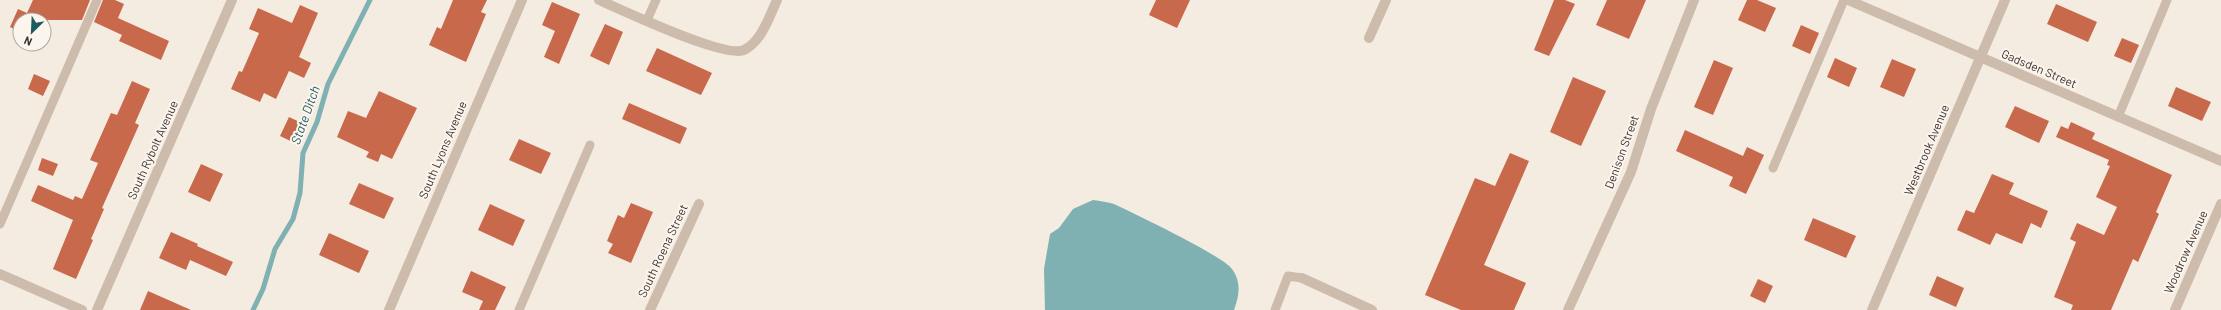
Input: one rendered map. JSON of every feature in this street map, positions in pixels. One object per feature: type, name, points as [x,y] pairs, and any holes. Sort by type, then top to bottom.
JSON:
[{"type":"street","name":"South Rybolt Avenue","points":[[97,310],[232,0]]},
{"type":"street","name":"South Lyons Avenue","points":[[389,310],[522,0]]},
{"type":"street","points":[[598,0],[724,50],[735,52],[743,50],[761,33],[777,0]]},
{"type":"street","points":[[1369,38],[1386,0]]},
{"type":"street","name":"Denison Street","points":[[1568,310],[1631,172],[1654,102],[1694,0]]},
{"type":"street","name":"Gadsden Street","points":[[1848,0],[1979,58],[2221,161]]},
{"type":"street","name":"Westbrook Avenue","points":[[1872,310],[2005,0]]},
{"type":"street","name":"South Roena Street","points":[[650,310],[699,204]]},
{"type":"street","name":"Woodrow Avenue","points":[[2175,310],[2221,204]]},
{"type":"street","points":[[0,274],[82,310]]},
{"type":"street","points":[[1302,278],[1372,310]]},
{"type":"lane","points":[[0,224],[97,0]]},
{"type":"lane","points":[[647,20],[656,0]]},
{"type":"lane","points":[[1773,168],[1844,0]]},
{"type":"lane","points":[[2118,117],[2167,0]]},
{"type":"lane","points":[[519,310],[590,145]]},
{"type":"lane","points":[[1276,310],[1288,276],[1302,278]]},
{"type":"water","points":[[1093,200],[1114,204],[1177,235],[1225,263],[1232,269],[1238,284],[1239,290],[1234,310],[1045,310],[1044,269],[1050,234],[1059,228],[1073,209]]},
{"type":"building","points":[[33,0],[90,0],[82,20],[52,20],[52,12],[27,12]]},
{"type":"building","points":[[103,0],[115,0],[124,4],[118,18],[169,41],[161,60],[119,41],[122,35],[94,22]]},
{"type":"building","points":[[453,0],[487,0],[481,12],[486,14],[466,62],[429,45],[437,27],[441,29]]},
{"type":"building","points":[[1156,0],[1190,0],[1177,28],[1149,15]]},
{"type":"building","points":[[1554,0],[1565,0],[1575,4],[1549,56],[1534,50]]},
{"type":"building","points":[[1607,0],[1646,0],[1629,39],[1596,25]]},
{"type":"building","points":[[1747,0],[1757,0],[1776,8],[1765,32],[1738,20]]},
{"type":"building","points":[[552,2],[580,14],[559,64],[544,57],[555,31],[542,25]]},
{"type":"building","points":[[2056,4],[2097,22],[2088,42],[2047,24]]},
{"type":"building","points":[[300,5],[318,13],[299,57],[311,63],[304,78],[289,71],[276,99],[264,93],[260,102],[231,89],[239,71],[242,72],[259,33],[249,29],[258,8],[292,23]]},
{"type":"building","points":[[18,9],[25,12],[17,12]]},
{"type":"building","points":[[605,24],[623,32],[609,65],[590,56]]},
{"type":"building","points":[[1801,25],[1819,33],[1810,54],[1792,46]]},
{"type":"building","points":[[2122,38],[2139,45],[2131,63],[2114,56]]},
{"type":"building","points":[[657,48],[712,73],[701,95],[646,71]]},
{"type":"building","points":[[1835,58],[1857,68],[1849,87],[1827,77]]},
{"type":"building","points":[[1892,59],[1916,69],[1904,97],[1880,87]]},
{"type":"building","points":[[1714,60],[1733,68],[1713,115],[1694,107]]},
{"type":"building","points":[[34,74],[50,81],[43,96],[28,89]]},
{"type":"building","points":[[1573,77],[1606,91],[1581,146],[1550,132]]},
{"type":"building","points":[[132,81],[150,89],[135,123],[139,125],[102,208],[104,209],[91,239],[93,240],[76,279],[53,269],[73,220],[31,201],[38,185],[73,200],[75,196],[82,199],[98,163],[90,160],[111,113],[117,115]]},
{"type":"building","points":[[2176,87],[2211,102],[2202,121],[2168,106]]},
{"type":"building","points":[[379,91],[417,108],[392,159],[381,154],[378,162],[366,157],[369,152],[337,137],[348,111],[366,118]]},
{"type":"building","points":[[629,103],[687,128],[680,144],[622,119]]},
{"type":"building","points":[[2015,106],[2049,121],[2039,143],[2005,127]]},
{"type":"building","points":[[289,117],[308,126],[299,145],[280,136]]},
{"type":"building","points":[[2071,122],[2095,133],[2092,139],[2172,175],[2156,212],[2159,214],[2138,262],[2133,259],[2111,310],[2071,310],[2073,305],[2054,297],[2076,242],[2070,239],[2077,223],[2104,235],[2117,207],[2096,197],[2110,166],[2107,165],[2109,160],[2056,137],[2061,126],[2068,129]]},
{"type":"building","points":[[1685,130],[1743,156],[1747,147],[1764,155],[1746,194],[1729,186],[1733,177],[1676,151]]},
{"type":"building","points":[[519,139],[551,153],[541,174],[509,160]]},
{"type":"building","points":[[1510,153],[1529,161],[1484,265],[1526,283],[1514,310],[1461,310],[1425,295],[1475,178],[1495,186]]},
{"type":"building","points":[[42,158],[58,164],[53,176],[38,170]]},
{"type":"building","points":[[201,164],[223,174],[210,202],[188,192]]},
{"type":"building","points":[[1992,174],[2014,183],[2009,194],[2048,211],[2041,228],[2031,223],[2022,244],[1996,233],[1990,245],[1957,230],[1966,210],[1974,213]]},
{"type":"building","points":[[359,183],[394,198],[384,219],[349,204]]},
{"type":"building","points":[[631,203],[653,212],[631,263],[608,253],[613,244],[607,241],[618,215],[624,218]]},
{"type":"building","points":[[490,204],[525,220],[513,246],[478,230]]},
{"type":"building","points":[[1813,218],[1856,236],[1846,258],[1804,240]]},
{"type":"building","points":[[171,232],[198,244],[197,246],[233,262],[226,276],[190,260],[186,270],[159,258]]},
{"type":"building","points":[[329,233],[369,251],[359,273],[319,255]]},
{"type":"building","points":[[471,271],[506,287],[495,310],[479,310],[483,301],[462,292]]},
{"type":"building","points":[[1937,276],[1964,288],[1956,307],[1929,295]]},
{"type":"building","points":[[1758,279],[1773,286],[1765,303],[1750,296]]},
{"type":"building","points":[[148,291],[191,310],[140,310]]},
{"type":"waterway","name":"State Ditch","points":[[253,310],[263,289],[275,249],[293,219],[300,193],[303,153],[317,122],[328,84],[370,0]]}]
